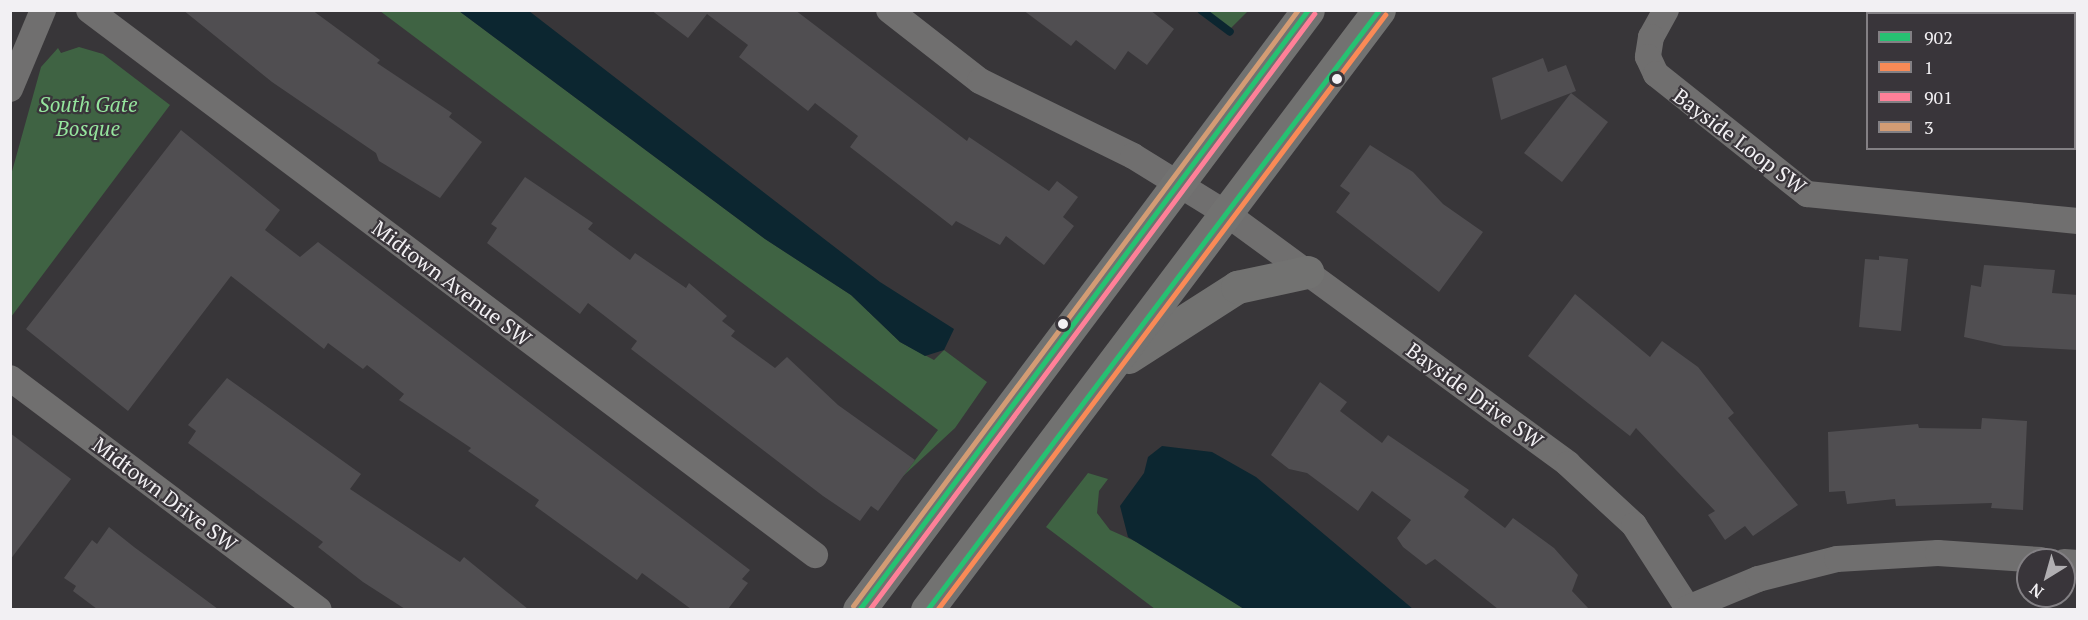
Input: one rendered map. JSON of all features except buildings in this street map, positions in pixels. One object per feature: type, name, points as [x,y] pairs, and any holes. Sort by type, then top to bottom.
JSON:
[{"type":"main road","points":[[859,609],[1308,10]]},
{"type":"main road","points":[[927,609],[1379,10]]},
{"type":"main road","points":[[1104,373],[1219,296],[1307,272]]},
{"type":"street","points":[[10,89],[43,10]]},
{"type":"street","name":"Midtown Avenue SW","points":[[88,10],[815,555]]},
{"type":"street","name":"Bayside Drive SW","points":[[889,10],[980,81],[1179,185],[1227,214],[1568,464],[1634,525],[1689,609]]},
{"type":"street","name":"Bayside Loop SW","points":[[1666,10],[1651,37],[1648,57],[1656,74],[1807,194],[2078,221]]},
{"type":"street","name":"Midtown Drive SW","points":[[10,378],[319,609]]},
{"type":"street","points":[[1689,609],[1758,579],[1837,560],[1938,553],[2016,558]]},
{"type":"green space","points":[[1200,10],[1248,11],[1227,32]]},
{"type":"green space","points":[[380,11],[459,11],[765,239],[851,295],[900,342],[934,360],[944,350],[987,382],[955,428],[902,477],[938,430]]},
{"type":"green space","name":"South Gate Bosque","points":[[79,47],[103,54],[170,105],[11,317],[11,175],[41,67],[58,48],[61,53]]},
{"type":"green space","points":[[1088,473],[1108,479],[1099,491],[1097,513],[1110,530],[1157,551],[1244,609],[1155,609],[1046,527]]},
{"type":"water","points":[[459,11],[529,11],[880,282],[954,329],[944,350],[925,356],[900,342],[851,295],[765,239]]},
{"type":"water","points":[[1162,446],[1212,452],[1256,477],[1413,609],[1244,609],[1128,537],[1120,506],[1144,473],[1148,457]]},
{"type":"waterway","points":[[1201,10],[1230,32]]},
{"type":"transit line","name":"3","points":[[853,606],[1298,10]]},
{"type":"transit line","name":"902","points":[[859,610],[1308,10]]},
{"type":"transit line","name":"902","points":[[927,610],[1379,10]]},
{"type":"transit line","name":"901","points":[[869,610],[1314,14]]},
{"type":"transit line","name":"1","points":[[937,610],[1385,15]]}]
